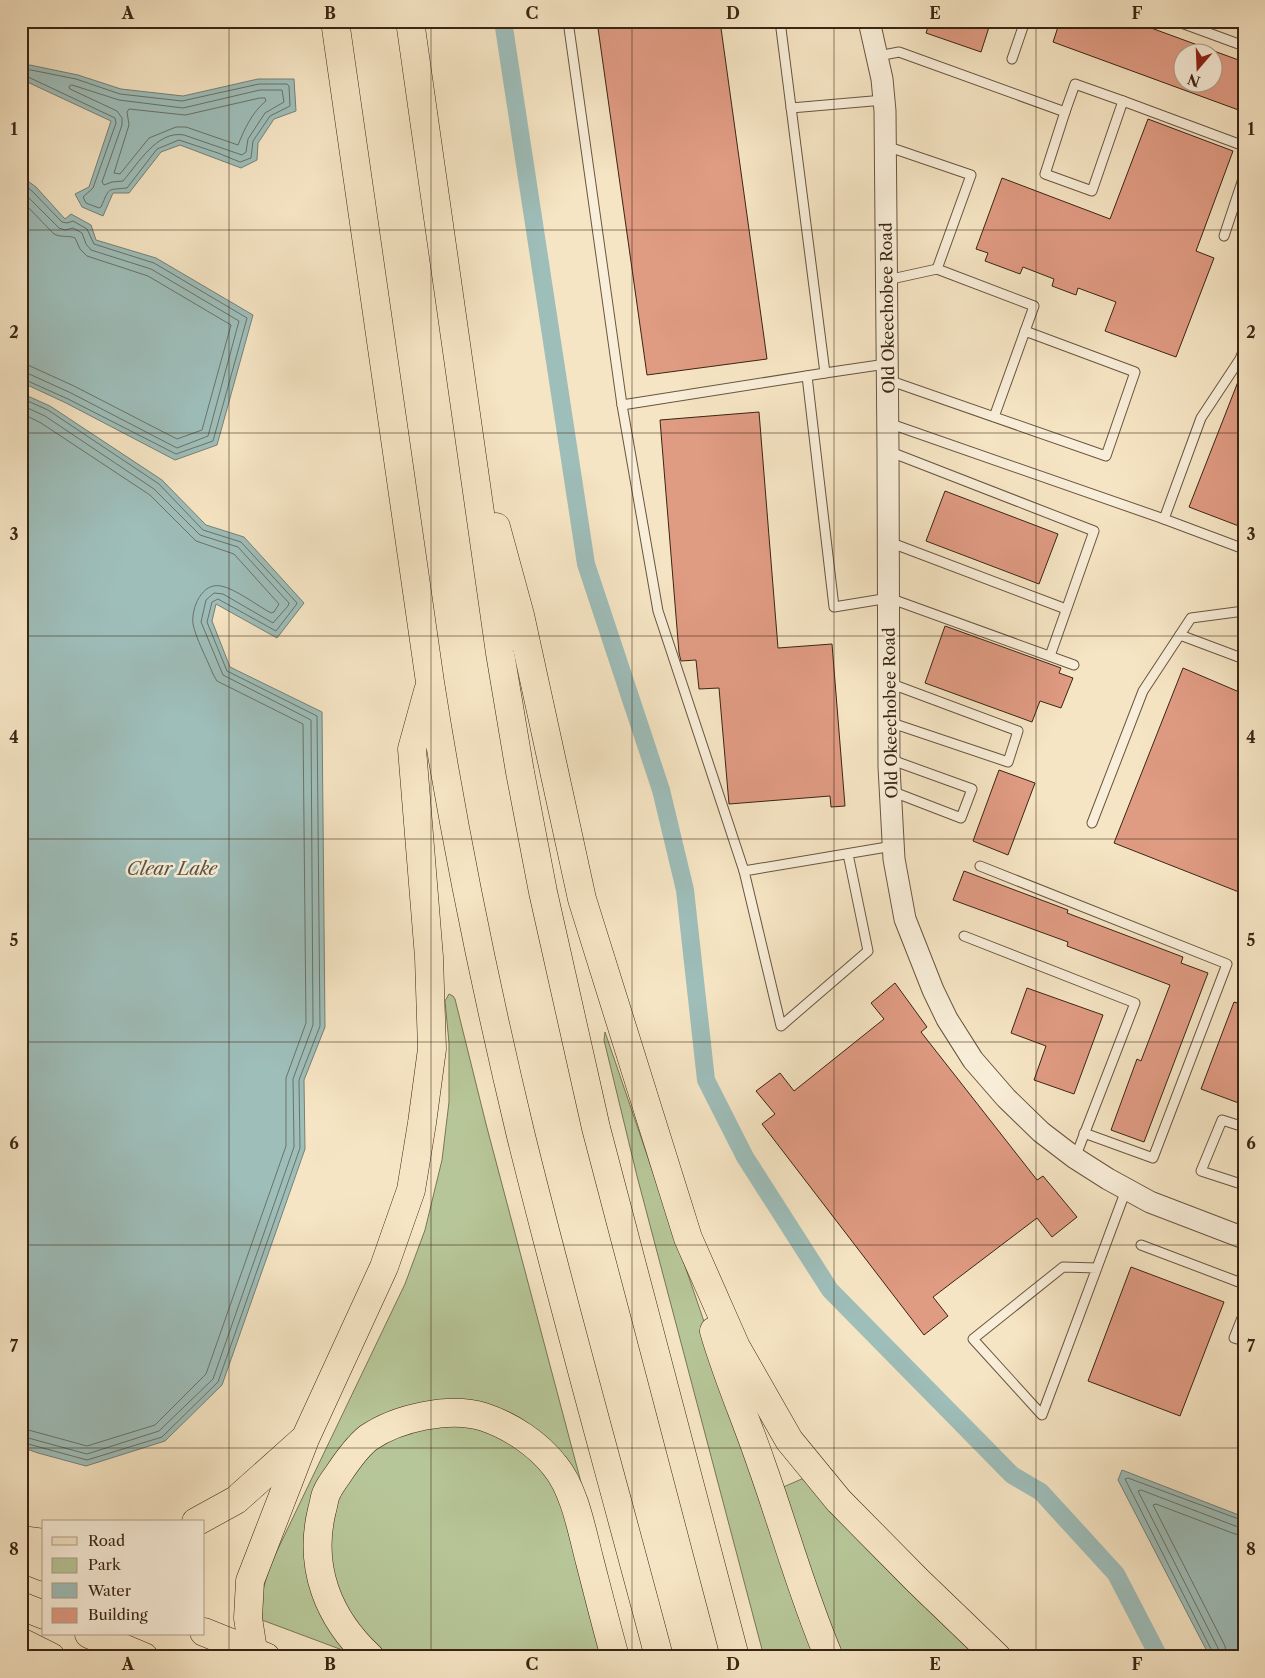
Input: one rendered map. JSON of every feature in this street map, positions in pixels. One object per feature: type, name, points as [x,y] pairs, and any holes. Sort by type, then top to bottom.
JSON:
[{"type":"main road","points":[[335,21],[430,682],[446,782],[466,886],[509,1085],[539,1206],[659,1657]]},
{"type":"main road","points":[[410,21],[464,411],[518,764],[556,951],[596,1128],[734,1657]]},
{"type":"main road","points":[[464,411],[520,615],[582,899],[688,1238],[720,1351],[761,1463],[814,1622],[829,1657]]},
{"type":"main road","points":[[257,1655],[248,1618],[250,1581],[305,1439],[384,1267],[411,1190],[432,1049],[428,957],[412,749],[430,682]]},
{"type":"main road","points":[[688,1238],[736,1347],[789,1440],[839,1501],[997,1657]]},
{"type":"main road","points":[[370,1657],[358,1646],[342,1625],[329,1602],[318,1563],[318,1527],[327,1492],[347,1460],[367,1439],[390,1426],[423,1415],[451,1413],[483,1417],[511,1429],[534,1444],[556,1466],[572,1496],[615,1657]]},
{"type":"main road","points":[[200,1520],[236,1500],[305,1439]]},
{"type":"main road","points":[[21,1540],[42,1543]]},
{"type":"main road","points":[[21,1558],[42,1566]]},
{"type":"main road","points":[[21,1606],[42,1615]]},
{"type":"main road","points":[[205,1632],[257,1655]]},
{"type":"main road","points":[[94,1636],[144,1657]]},
{"type":"main road","points":[[21,1642],[51,1657]]},
{"type":"street","name":"Old Okeechobee Road","points":[[869,21],[878,56],[884,100],[888,423],[889,759],[894,859],[905,919],[933,990],[947,1019],[973,1060],[1006,1098],[1041,1132],[1075,1158],[1150,1202],[1244,1238]]},
{"type":"lane","points":[[568,21],[622,405],[658,611],[744,871],[780,1026],[868,951],[848,854]]},
{"type":"lane","points":[[780,21],[825,373]]},
{"type":"lane","points":[[1012,59],[1025,21]]},
{"type":"lane","points":[[1176,21],[1244,46]]},
{"type":"lane","points":[[878,56],[899,52],[1065,112]]},
{"type":"lane","points":[[1123,101],[1092,191],[1045,174],[1075,84],[1123,101],[1244,146]]},
{"type":"lane","points":[[791,108],[884,100]]},
{"type":"lane","points":[[885,145],[971,175],[937,269]]},
{"type":"lane","points":[[1224,236],[1244,176]]},
{"type":"lane","points":[[886,280],[937,269],[1034,306],[994,417]]},
{"type":"lane","points":[[622,405],[825,373],[887,371],[994,417],[1106,456],[1136,372],[1025,331]]},
{"type":"lane","points":[[1164,520],[1201,418],[1240,359],[1244,349]]},
{"type":"lane","points":[[807,376],[834,607],[889,598],[1074,665]]},
{"type":"lane","points":[[888,423],[1244,549]]},
{"type":"lane","points":[[888,451],[1094,531],[1050,656]]},
{"type":"lane","points":[[888,542],[1066,609]]},
{"type":"lane","points":[[1092,823],[1143,691],[1191,618],[1244,611]]},
{"type":"lane","points":[[1180,636],[1244,659]]},
{"type":"lane","points":[[889,683],[1018,731],[1008,762],[889,722]]},
{"type":"lane","points":[[889,759],[972,790],[961,818],[890,790]]},
{"type":"lane","points":[[744,871],[893,846]]},
{"type":"lane","points":[[980,866],[1227,964],[1153,1158],[1084,1133]]},
{"type":"lane","points":[[964,936],[1135,1003],[1075,1158]]},
{"type":"lane","points":[[1244,1127],[1222,1120],[1201,1171],[1244,1185]]},
{"type":"lane","points":[[1097,1268],[1064,1267],[973,1339],[1042,1415],[1080,1314],[1097,1268],[1126,1189]]},
{"type":"lane","points":[[1141,1245],[1244,1284]]},
{"type":"lane","points":[[1244,1313],[1234,1338],[1244,1341]]},
{"type":"green space","points":[[449,994],[455,999],[486,1124],[582,1486],[551,1446],[407,1412],[312,1511],[349,1649],[345,1651],[262,1620],[262,1594],[276,1553],[405,1284],[425,1230],[442,1160],[449,1102],[449,1043],[445,1001]]},
{"type":"green space","points":[[605,1032],[816,1657],[764,1657],[637,1176],[604,1040]]},
{"type":"green space","points":[[469,1423],[522,1447],[555,1488],[564,1510],[601,1657],[388,1657],[372,1643],[334,1591],[328,1514],[369,1449],[408,1428]]},
{"type":"green space","points":[[804,1478],[849,1531],[978,1657],[839,1657],[781,1488]]},
{"type":"water","points":[[30,65],[78,75],[121,89],[183,96],[258,79],[294,79],[296,111],[274,119],[258,143],[257,160],[241,168],[180,145],[161,152],[129,193],[113,193],[103,216],[82,207],[75,194],[89,187],[111,121],[23,80],[21,67]]},
{"type":"water","points":[[21,176],[36,187],[65,219],[71,214],[91,225],[96,240],[156,258],[253,315],[217,445],[175,460],[66,403],[21,382]]},
{"type":"water","name":"Clear Lake","points":[[21,393],[50,406],[162,480],[206,525],[244,537],[304,603],[277,638],[216,604],[212,621],[230,667],[322,712],[325,1027],[304,1080],[305,1149],[222,1385],[165,1441],[86,1466],[21,1447]]},
{"type":"water","points":[[1122,1470],[1244,1517],[1244,1657],[1210,1657],[1118,1480]]},
{"type":"building","points":[[597,21],[720,21],[767,359],[647,375]]},
{"type":"building","points":[[930,21],[991,21],[981,52],[926,33]]},
{"type":"building","points":[[1060,21],[1132,21],[1189,42],[1172,42],[1172,86],[1053,42]]},
{"type":"building","points":[[1222,54],[1244,62],[1244,112],[1189,92],[1222,92]]},
{"type":"building","points":[[1148,119],[1233,151],[1196,251],[1214,258],[1176,357],[1105,331],[1116,302],[1078,288],[1076,295],[1052,286],[1054,279],[1023,267],[1020,274],[985,261],[988,253],[976,249],[1002,178],[1110,219]]},
{"type":"building","points":[[1244,369],[1244,528],[1189,507]]},
{"type":"building","points":[[759,412],[778,648],[832,644],[845,806],[831,807],[830,796],[729,804],[719,688],[699,689],[696,660],[681,661],[679,653],[660,420]]},
{"type":"building","points":[[945,491],[1058,534],[1039,584],[926,541]]},
{"type":"building","points":[[945,626],[1061,668],[1059,673],[1073,678],[1061,708],[1040,701],[1032,722],[925,683]]},
{"type":"building","points":[[1183,668],[1244,694],[1244,894],[1114,843]]},
{"type":"building","points":[[999,770],[1035,783],[1008,855],[973,841]]},
{"type":"building","points":[[964,871],[1068,910],[1067,913],[1183,957],[1181,963],[1208,973],[1144,1142],[1111,1130],[1137,1059],[1141,1061],[1170,985],[1067,946],[1068,942],[953,900]]},
{"type":"building","points":[[895,983],[927,1027],[921,1032],[1037,1180],[1043,1176],[1077,1217],[1052,1237],[1037,1218],[933,1297],[948,1316],[924,1335],[762,1124],[775,1114],[756,1091],[780,1073],[794,1091],[884,1019],[871,1003]]},
{"type":"building","points":[[1027,988],[1103,1015],[1074,1094],[1034,1080],[1046,1046],[1011,1033]]},
{"type":"building","points":[[1234,1002],[1244,1005],[1244,1105],[1201,1089]]},
{"type":"building","points":[[1131,1267],[1224,1302],[1180,1416],[1088,1381]]},
{"type":"waterway","points":[[503,21],[586,564],[661,790],[685,890],[706,1080],[745,1157],[830,1290],[1012,1475],[1041,1492],[1116,1574],[1159,1657]]}]
